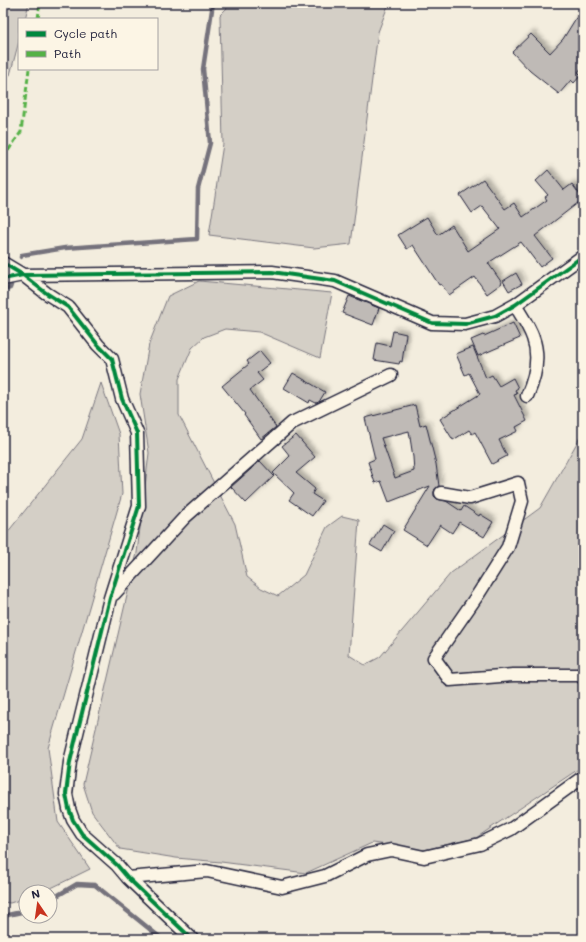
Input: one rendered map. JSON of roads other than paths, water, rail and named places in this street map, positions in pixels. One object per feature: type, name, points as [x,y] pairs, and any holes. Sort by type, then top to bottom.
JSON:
[{"type":"street","points":[[3,279],[23,275],[272,272],[335,281],[432,323],[465,324],[495,316],[515,304],[583,256]]},
{"type":"street","points":[[3,263],[23,275],[46,293],[68,307],[112,359],[122,398],[137,433],[139,506],[110,598],[70,762],[66,794],[69,809],[73,820],[82,834],[118,865],[128,878],[192,939]]},
{"type":"street","points":[[515,304],[534,338],[537,361],[534,381],[527,396]]},
{"type":"street","points":[[110,598],[185,517],[292,423],[391,375]]},
{"type":"street","points":[[442,493],[470,498],[518,483],[522,501],[508,547],[479,593],[434,658],[450,680],[513,675],[580,675],[583,678]]},
{"type":"street","points":[[128,878],[207,871],[282,887],[325,876],[367,855],[391,850],[424,857],[480,844],[511,829],[583,777]]},
{"type":"waterway","points":[[21,257],[22,255],[65,248],[197,239],[198,189],[210,143],[203,69],[213,3]]},
{"type":"waterway","points":[[3,290],[10,288],[11,285]]},
{"type":"waterway","points":[[58,895],[77,884],[95,885],[162,939]]},
{"type":"waterway","points":[[3,916],[18,913]]}]
